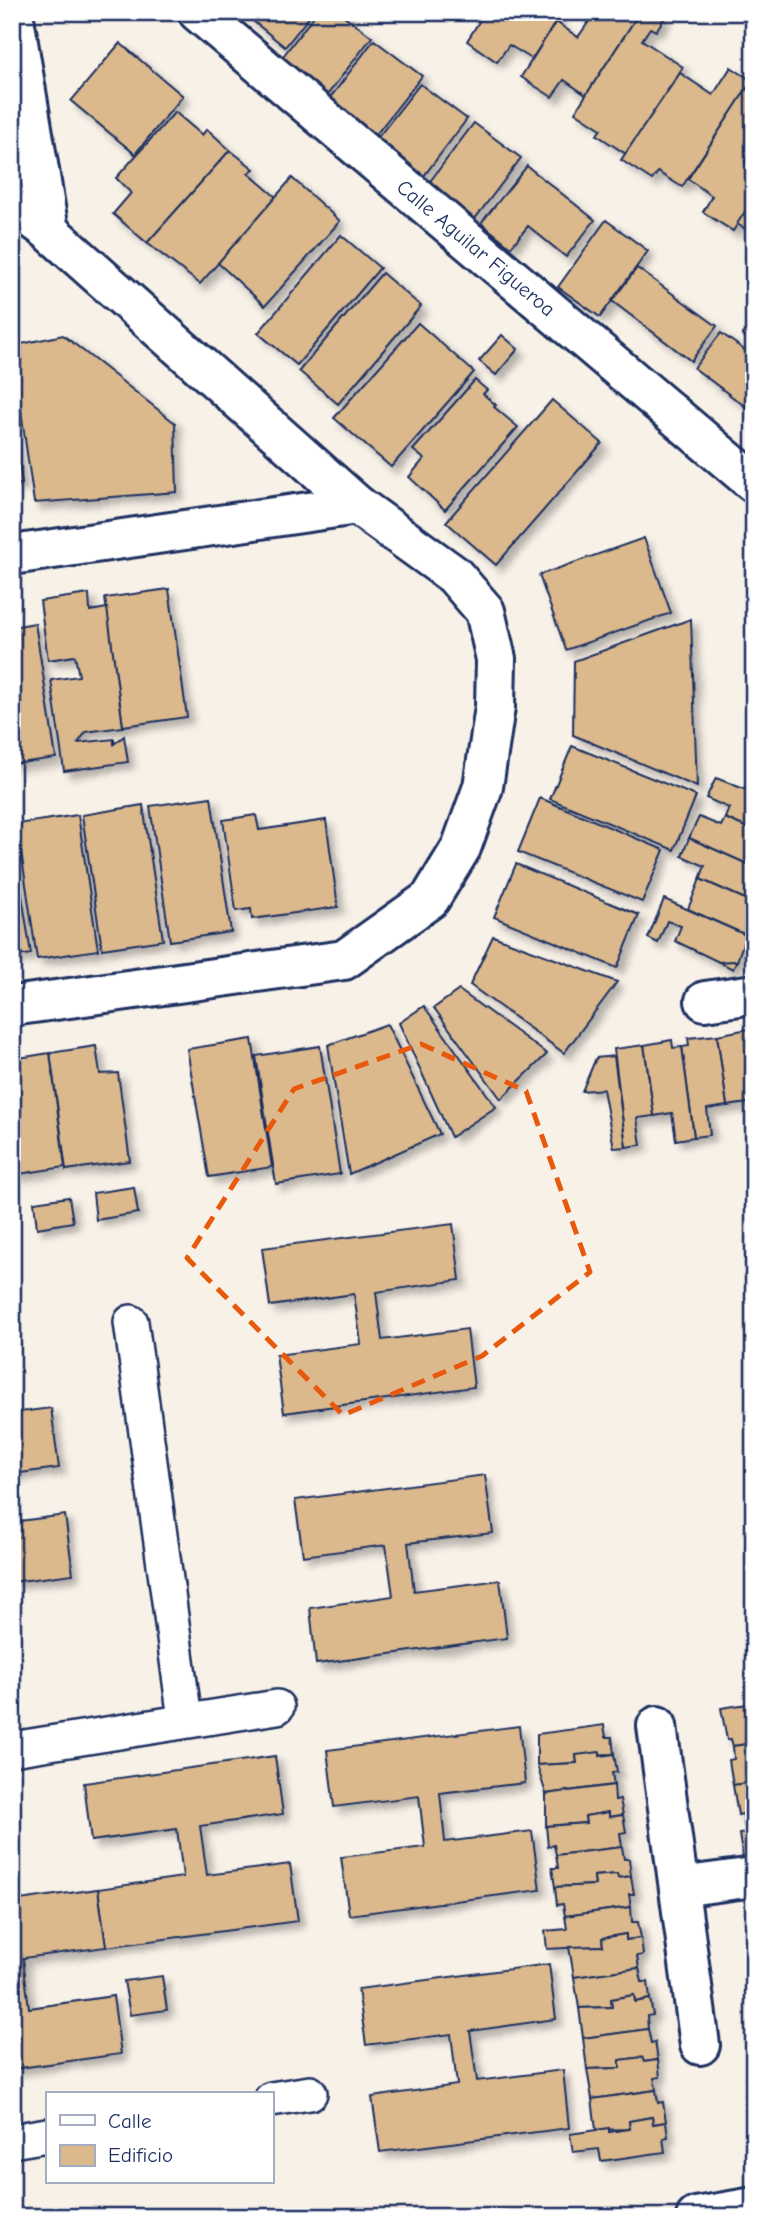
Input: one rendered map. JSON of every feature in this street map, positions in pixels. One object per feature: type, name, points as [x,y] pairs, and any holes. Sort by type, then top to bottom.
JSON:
[{"type":"street","points":[[13,12],[49,231]]},
{"type":"street","name":"Calle Aguilar Figueroa","points":[[198,12],[754,483]]},
{"type":"street","points":[[12,204],[49,231],[357,505],[454,575],[485,611],[496,659],[495,707],[483,788],[461,848],[430,899],[344,960],[12,1006]]},
{"type":"street","points":[[12,555],[357,505]]},
{"type":"street","points":[[705,1001],[754,994]]},
{"type":"street","points":[[657,1726],[700,2045]]},
{"type":"street","points":[[680,1887],[754,1877]]},
{"type":"street","points":[[696,2217],[754,2207]]},
{"type":"lane","points":[[131,1322],[185,1719]]},
{"type":"lane","points":[[12,1749],[185,1719],[277,1707]]},
{"type":"lane","points":[[273,2099],[310,2093]]},
{"type":"lane","points":[[12,2141],[46,2135]]},
{"type":"highlighted area","points":[[421,1044],[526,1091],[590,1272],[482,1356],[343,1415],[187,1258],[294,1089]]},
{"type":"building","points":[[242,12],[313,12],[285,47]]},
{"type":"building","points":[[317,12],[339,12],[372,37],[324,99],[277,64]]},
{"type":"building","points":[[485,12],[555,12],[560,15],[532,59],[509,45],[497,62],[467,41]]},
{"type":"building","points":[[578,12],[640,12],[586,95],[564,80],[552,97],[521,77],[556,22],[578,37],[590,20]]},
{"type":"building","points":[[640,12],[657,12],[665,17],[656,31],[650,28],[642,40],[683,67],[626,154],[597,135],[601,129],[575,112]]},
{"type":"building","points":[[374,40],[422,76],[374,137],[327,102]]},
{"type":"building","points":[[120,43],[183,96],[135,154],[71,101]]},
{"type":"building","points":[[731,67],[752,81],[682,187],[658,172],[652,180],[621,160],[680,73],[713,95]]},
{"type":"building","points":[[420,84],[467,119],[420,181],[372,145]]},
{"type":"building","points":[[747,88],[754,93],[754,149],[745,162],[754,168],[754,198],[733,231],[703,212],[712,196],[688,179]]},
{"type":"building","points":[[175,112],[202,135],[207,129],[230,150],[147,243],[113,214],[131,193],[116,178]]},
{"type":"building","points":[[474,123],[521,158],[474,220],[428,184]]},
{"type":"building","points":[[230,150],[254,169],[248,173],[276,197],[200,284],[147,243]]},
{"type":"building","points":[[527,166],[595,220],[566,257],[528,226],[511,247],[481,223]]},
{"type":"building","points":[[292,178],[340,221],[265,306],[218,263]]},
{"type":"building","points":[[754,198],[754,234],[737,224]]},
{"type":"building","points":[[606,220],[648,251],[600,317],[558,287]]},
{"type":"building","points":[[341,235],[380,268],[297,365],[258,333]]},
{"type":"building","points":[[637,268],[717,326],[691,361],[612,301]]},
{"type":"building","points":[[382,273],[421,306],[338,404],[299,371]]},
{"type":"building","points":[[754,316],[754,344],[742,335]]},
{"type":"building","points":[[418,323],[474,372],[391,467],[334,418]]},
{"type":"building","points":[[721,333],[754,357],[754,413],[694,368]]},
{"type":"building","points":[[63,335],[175,423],[177,492],[34,503],[12,346]]},
{"type":"building","points":[[502,335],[518,349],[496,375],[479,361]]},
{"type":"building","points":[[475,380],[487,390],[483,394],[496,405],[494,407],[518,427],[445,510],[409,477],[424,459],[413,450]]},
{"type":"building","points":[[552,400],[602,443],[496,565],[446,522]]},
{"type":"building","points":[[12,411],[22,484],[12,485]]},
{"type":"building","points":[[644,538],[671,613],[566,650],[539,575]]},
{"type":"building","points":[[169,589],[187,717],[123,726],[105,598]]},
{"type":"building","points":[[89,594],[90,611],[107,608],[123,727],[86,732],[78,743],[114,739],[114,744],[124,736],[128,762],[64,771],[51,680],[79,676],[75,656],[48,660],[40,601]]},
{"type":"building","points":[[691,619],[697,787],[573,735],[574,661]]},
{"type":"building","points":[[35,623],[56,758],[12,764],[12,627]]},
{"type":"building","points":[[572,746],[696,796],[674,850],[550,799]]},
{"type":"building","points":[[716,778],[754,793],[754,831],[725,818],[729,808],[706,798]]},
{"type":"building","points":[[211,797],[231,932],[170,941],[150,806]]},
{"type":"building","points":[[540,798],[664,850],[642,902],[518,852]]},
{"type":"building","points":[[143,805],[163,940],[102,949],[82,815]]},
{"type":"building","points":[[78,815],[98,950],[37,959],[17,824]]},
{"type":"building","points":[[256,815],[259,830],[326,820],[338,907],[252,919],[251,909],[236,911],[223,820]]},
{"type":"building","points":[[699,817],[721,826],[725,818],[754,831],[754,867],[689,838]]},
{"type":"building","points":[[12,831],[31,954],[12,957]]},
{"type":"building","points":[[689,838],[754,867],[754,903],[700,879],[705,866],[682,856]]},
{"type":"building","points":[[516,864],[639,915],[617,968],[494,917]]},
{"type":"building","points":[[700,879],[754,903],[754,923],[746,935],[688,909]]},
{"type":"building","points":[[664,899],[746,935],[737,961],[719,962],[675,941],[681,926],[667,921],[658,943],[648,938]]},
{"type":"building","points":[[493,936],[617,982],[564,1053],[470,985]]},
{"type":"building","points":[[737,961],[733,969],[719,962]]},
{"type":"building","points":[[459,990],[547,1054],[501,1099],[434,1008]]},
{"type":"building","points":[[424,1006],[496,1107],[451,1137],[399,1023]]},
{"type":"building","points":[[387,1024],[440,1134],[349,1174],[328,1045]]},
{"type":"building","points":[[748,1029],[749,1038],[754,1037],[754,1129],[751,1129],[748,1103],[727,1106],[717,1035]]},
{"type":"building","points":[[717,1035],[727,1106],[707,1109],[710,1135],[694,1137],[682,1047],[689,1046],[688,1038]]},
{"type":"building","points":[[252,1039],[272,1167],[209,1177],[187,1049]]},
{"type":"building","points":[[672,1040],[673,1048],[682,1047],[694,1137],[676,1140],[672,1113],[654,1116],[644,1045]]},
{"type":"building","points":[[644,1045],[654,1116],[637,1118],[641,1145],[626,1147],[614,1049]]},
{"type":"building","points":[[96,1046],[100,1074],[118,1073],[130,1161],[66,1170],[50,1053]]},
{"type":"building","points":[[320,1046],[340,1174],[276,1184],[256,1056]]},
{"type":"building","points":[[50,1053],[65,1167],[12,1175],[12,1059]]},
{"type":"building","points":[[614,1056],[626,1147],[614,1148],[603,1089],[582,1091],[596,1058]]},
{"type":"building","points":[[134,1187],[138,1213],[96,1220],[93,1193]]},
{"type":"building","points":[[69,1197],[73,1222],[37,1228],[34,1202]]},
{"type":"building","points":[[453,1224],[460,1280],[376,1292],[382,1340],[467,1329],[474,1387],[284,1413],[276,1355],[361,1344],[354,1294],[270,1306],[262,1248]]},
{"type":"building","points":[[51,1408],[59,1468],[12,1474],[12,1413]]},
{"type":"building","points":[[485,1475],[493,1533],[408,1543],[414,1591],[500,1580],[507,1638],[316,1664],[310,1608],[393,1596],[386,1545],[303,1556],[295,1500]]},
{"type":"building","points":[[65,1515],[73,1574],[12,1582],[12,1522]]},
{"type":"building","points":[[754,1703],[754,1743],[733,1746],[731,1739],[727,1740],[721,1708]]},
{"type":"building","points":[[604,1725],[606,1737],[612,1737],[614,1754],[576,1755],[577,1763],[537,1765],[537,1734]]},
{"type":"building","points":[[519,1726],[525,1783],[440,1793],[445,1842],[532,1831],[540,1890],[349,1915],[341,1857],[425,1847],[419,1796],[334,1807],[327,1750]]},
{"type":"building","points":[[754,1743],[754,1782],[733,1785],[729,1760],[734,1759],[733,1746]]},
{"type":"building","points":[[600,1752],[600,1756],[614,1754],[617,1772],[612,1773],[614,1785],[546,1794],[537,1765],[577,1763],[576,1755]]},
{"type":"building","points":[[275,1756],[283,1814],[200,1826],[207,1875],[290,1864],[298,1921],[106,1947],[98,1889],[183,1877],[177,1829],[91,1841],[84,1783]]},
{"type":"building","points":[[754,1782],[754,1822],[744,1823],[743,1814],[738,1815],[733,1785]]},
{"type":"building","points":[[614,1785],[615,1800],[620,1799],[623,1815],[609,1817],[609,1812],[585,1816],[586,1823],[546,1826],[546,1794]]},
{"type":"building","points":[[609,1812],[609,1817],[623,1815],[626,1832],[620,1833],[622,1847],[556,1855],[554,1845],[548,1846],[546,1826],[586,1823],[585,1816]]},
{"type":"building","points":[[754,1822],[754,1864],[744,1866],[739,1834],[746,1833],[744,1823]]},
{"type":"building","points":[[622,1847],[624,1859],[629,1859],[631,1876],[594,1876],[595,1885],[555,1887],[552,1868],[558,1868],[556,1855]]},
{"type":"building","points":[[617,1874],[618,1878],[631,1876],[634,1894],[629,1894],[631,1907],[565,1916],[563,1904],[557,1905],[555,1887],[595,1885],[594,1876]]},
{"type":"building","points":[[98,1889],[106,1947],[23,1958],[29,2008],[113,1996],[121,2054],[12,2069],[12,1901]]},
{"type":"building","points":[[631,1907],[632,1922],[638,1922],[641,1938],[626,1940],[626,1934],[602,1938],[603,1946],[547,1949],[545,1931],[567,1929],[565,1916]]},
{"type":"building","points":[[626,1934],[626,1940],[641,1938],[643,1955],[637,1956],[639,1968],[574,1977],[569,1947],[603,1946],[602,1938]]},
{"type":"building","points":[[549,1964],[556,2019],[470,2031],[477,2081],[563,2070],[569,2128],[380,2152],[372,2097],[457,2085],[451,2034],[366,2045],[358,1989]]},
{"type":"building","points":[[639,1968],[642,1982],[648,1982],[650,1999],[635,2002],[634,1995],[611,1999],[612,2007],[579,2008],[574,1977]]},
{"type":"building","points":[[162,1976],[167,2010],[130,2015],[124,1981]]},
{"type":"building","points":[[634,1995],[635,2002],[650,1999],[653,2015],[647,2016],[648,2029],[583,2038],[579,2008],[612,2007],[611,1999]]},
{"type":"building","points":[[648,2029],[651,2043],[655,2042],[658,2060],[644,2062],[642,2057],[620,2060],[620,2068],[587,2069],[583,2038]]},
{"type":"building","points":[[642,2057],[644,2062],[658,2060],[660,2077],[654,2078],[656,2090],[592,2099],[587,2069],[620,2068],[620,2060]]},
{"type":"building","points":[[656,2090],[658,2103],[663,2102],[666,2122],[653,2124],[652,2117],[629,2121],[630,2129],[596,2130],[592,2099]]},
{"type":"building","points":[[652,2117],[653,2124],[666,2122],[668,2137],[663,2138],[665,2152],[601,2161],[599,2149],[573,2152],[570,2134],[609,2128],[609,2132],[630,2129],[629,2121]]}]
